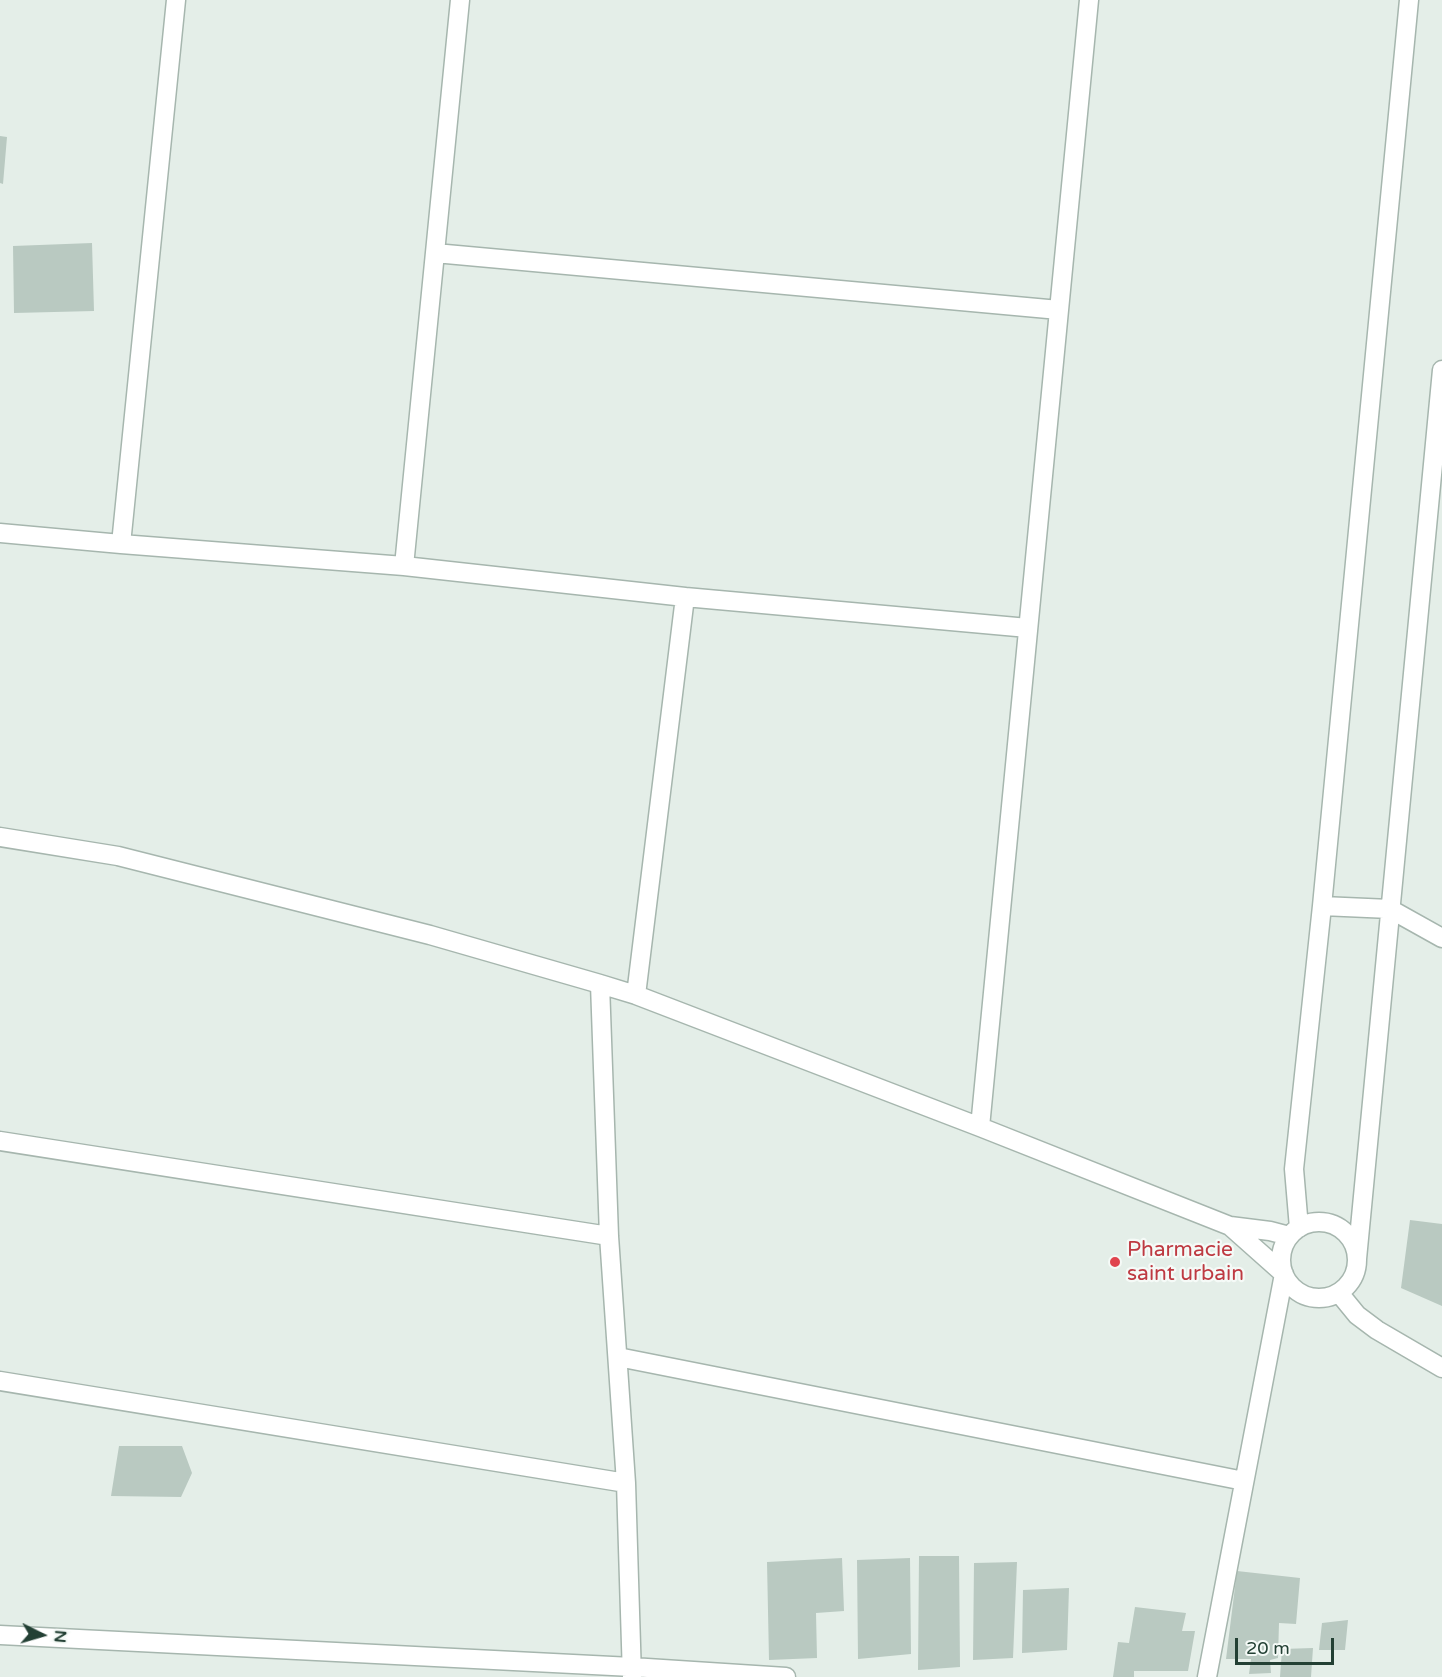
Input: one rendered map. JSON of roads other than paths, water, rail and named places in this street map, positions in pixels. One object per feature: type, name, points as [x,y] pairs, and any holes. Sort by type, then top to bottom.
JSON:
[{"type":"street","points":[[121,544],[176,0]]},
{"type":"street","points":[[404,566],[460,0]]},
{"type":"street","points":[[980,1126],[1089,0]]},
{"type":"street","points":[[1294,1232],[1294,1169],[1322,906],[1409,0]]},
{"type":"street","points":[[435,253],[1059,310]]},
{"type":"street","points":[[1230,1226],[1284,1274],[1301,1294],[1314,1298],[1339,1293],[1349,1284],[1355,1272],[1442,370]]},
{"type":"street","points":[[0,533],[404,566],[685,597],[1028,628]]},
{"type":"street","points":[[636,995],[685,597]]},
{"type":"street","points":[[0,837],[118,856],[430,935],[600,984],[636,995],[980,1126],[1230,1226],[1294,1232]]},
{"type":"street","points":[[1322,906],[1390,909],[1442,938]]},
{"type":"street","points":[[600,984],[609,1236],[626,1484],[632,1672]]},
{"type":"street","points":[[0,1141],[609,1236]]},
{"type":"street","points":[[1207,1677],[1284,1274],[1281,1262],[1283,1248],[1294,1232],[1311,1223],[1325,1222],[1348,1235],[1357,1259]]},
{"type":"street","points":[[1339,1293],[1357,1315],[1377,1330],[1442,1368]]},
{"type":"street","points":[[618,1357],[1244,1481]]},
{"type":"street","points":[[0,1380],[626,1484]]},
{"type":"street","points":[[0,1635],[632,1672],[786,1677]]},
{"type":"place","name":"Pharmacie saint urbain","points":[[1115,1262]]}]
